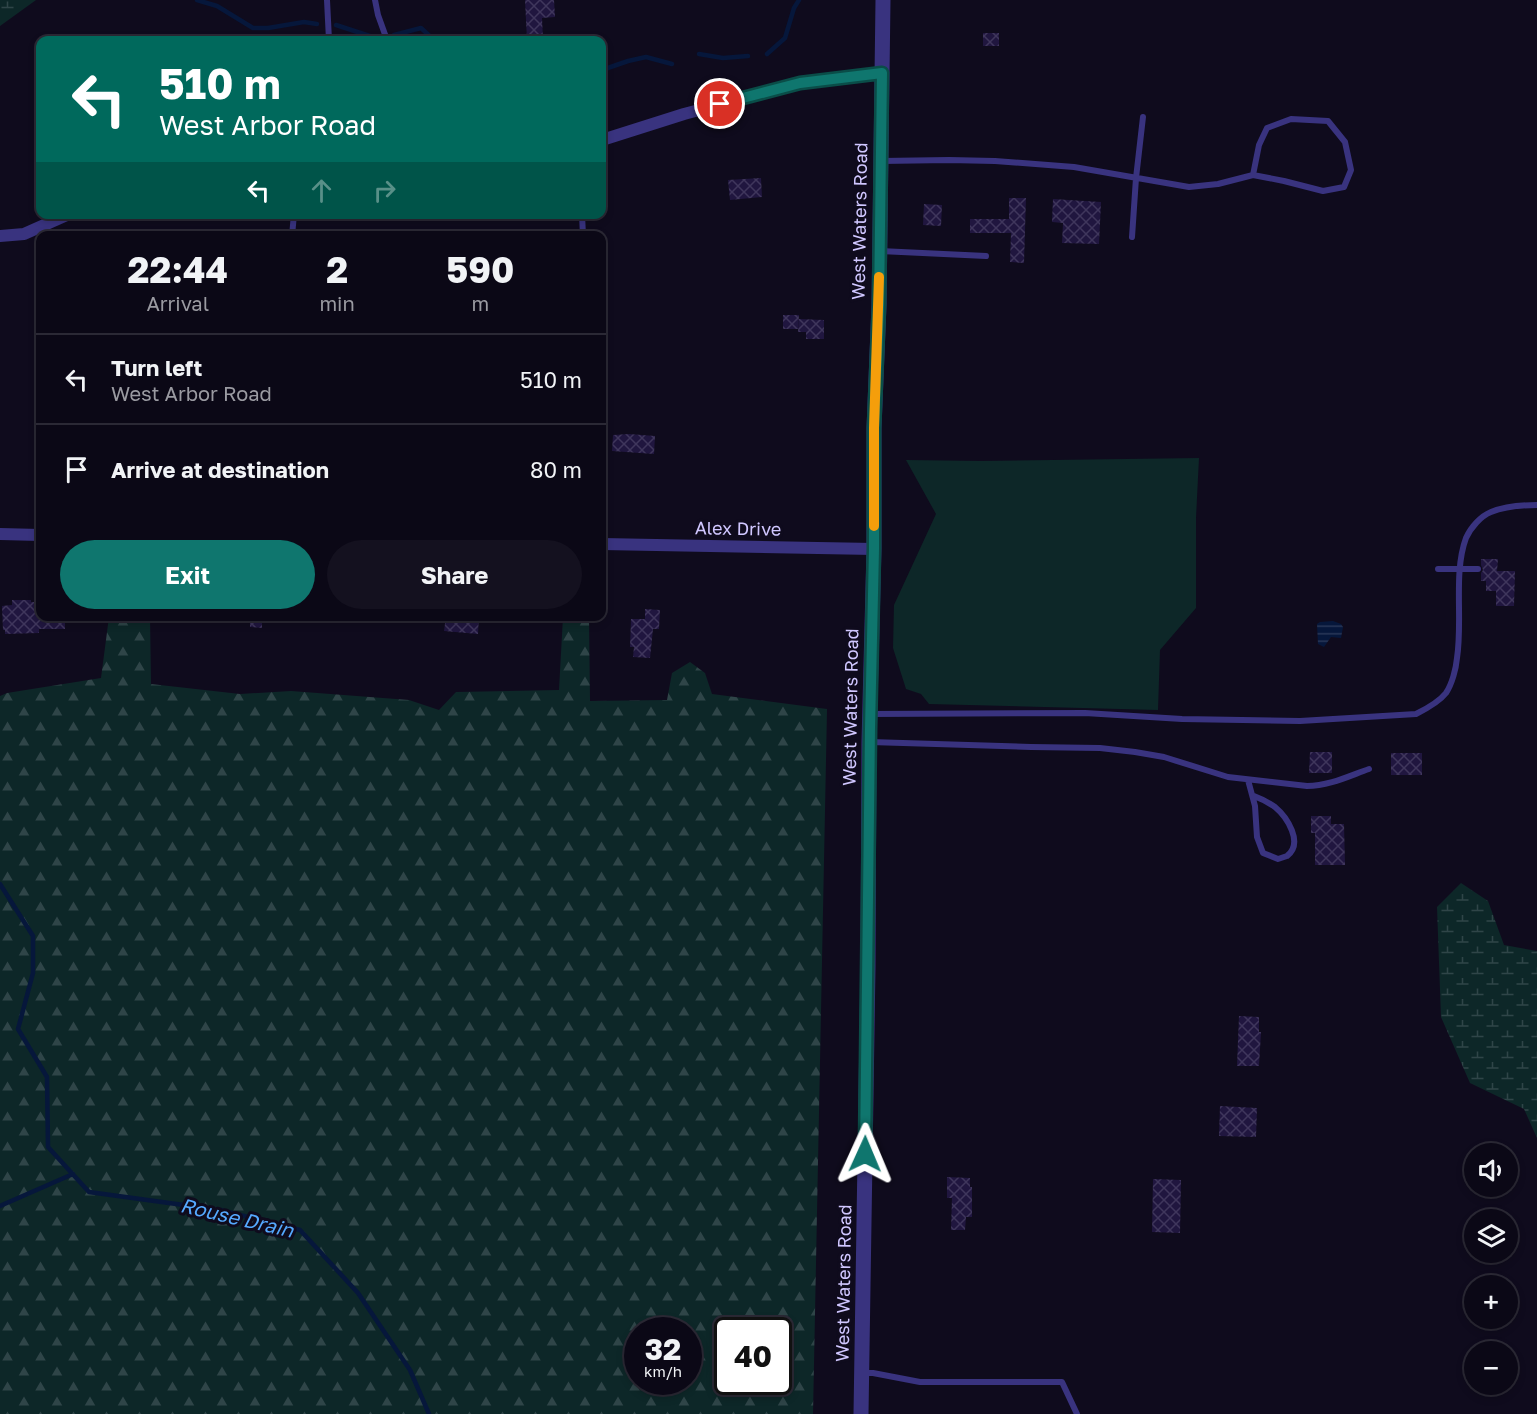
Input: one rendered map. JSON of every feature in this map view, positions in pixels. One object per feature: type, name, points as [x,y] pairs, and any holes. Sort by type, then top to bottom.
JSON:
[{"type":"street","name":"West Waters Road","points":[[861,1414],[869,742],[883,0]]},
{"type":"street","points":[[606,139],[684,114],[800,83],[882,73]]},
{"type":"street","points":[[0,236],[24,234],[58,219]]},
{"type":"street","points":[[0,534],[36,535]]},
{"type":"street","name":"Alex Drive","points":[[606,544],[874,549]]},
{"type":"lane","points":[[327,0],[328,36]]},
{"type":"lane","points":[[375,0],[386,36]]},
{"type":"lane","points":[[1132,237],[1143,117]]},
{"type":"lane","points":[[881,160],[1029,163],[1074,167],[1189,187],[1218,184],[1252,175],[1323,192],[1344,187],[1352,170],[1345,142],[1328,121],[1291,119],[1268,128],[1259,145],[1252,175]]},
{"type":"lane","points":[[880,251],[986,256]]},
{"type":"lane","points":[[870,714],[1085,713],[1182,719],[1300,721],[1416,714],[1446,693],[1456,670],[1461,569],[1467,537],[1478,520],[1490,512],[1513,506],[1537,505]]},
{"type":"lane","points":[[1438,569],[1478,569]]},
{"type":"lane","points":[[869,742],[1100,748],[1164,757],[1228,777],[1318,786],[1369,770]]},
{"type":"lane","points":[[1248,780],[1254,796],[1257,837],[1263,853],[1278,859],[1287,855],[1294,847],[1290,825],[1277,809],[1254,796]]},
{"type":"lane","points":[[862,1373],[920,1382],[1062,1382],[1077,1414]]},
{"type":"green space","points":[[0,0],[36,0],[0,26]]},
{"type":"green space","points":[[1199,458],[1196,608],[1160,650],[1158,710],[929,704],[921,694],[906,689],[893,648],[894,605],[936,514],[906,460]]},
{"type":"green space","points":[[108,621],[150,621],[151,684],[240,694],[291,691],[409,700],[439,710],[456,692],[559,690],[563,621],[589,621],[590,701],[667,700],[672,673],[690,662],[705,673],[712,694],[827,709],[813,1414],[0,1414],[0,696],[101,678]]},
{"type":"green space","points":[[1461,883],[1488,901],[1504,945],[1537,951],[1537,1138],[1524,1109],[1470,1083],[1441,1017],[1437,907]]},
{"type":"water","points":[[1333,621],[1343,627],[1341,638],[1331,637],[1324,647],[1318,644],[1317,624]]},
{"type":"building","points":[[525,0],[554,0],[555,17],[542,18],[543,36],[527,36]]},
{"type":"building","points":[[983,33],[999,33],[999,46],[983,46]]},
{"type":"building","points":[[761,178],[762,197],[730,200],[728,180]]},
{"type":"building","points":[[1009,198],[1026,198],[1024,263],[1010,262],[1011,233],[970,233],[970,219],[1009,219]]},
{"type":"building","points":[[1053,199],[1101,202],[1099,244],[1062,243],[1063,223],[1052,222]]},
{"type":"building","points":[[924,204],[942,205],[941,226],[923,225]]},
{"type":"building","points":[[783,315],[799,315],[798,329],[783,329]]},
{"type":"building","points":[[799,319],[824,320],[824,339],[806,339],[806,332],[798,332]]},
{"type":"building","points":[[613,435],[655,436],[654,454],[612,451]]},
{"type":"building","points":[[1481,559],[1498,559],[1497,571],[1515,571],[1514,606],[1496,606],[1496,591],[1486,591],[1486,581],[1481,581],[1483,570]]},
{"type":"building","points":[[12,600],[36,602],[36,621],[65,621],[65,629],[39,629],[39,633],[5,634],[2,606],[12,605]]},
{"type":"building","points":[[645,609],[660,610],[659,629],[653,629],[650,658],[633,657],[634,647],[630,647],[631,619],[645,619]]},
{"type":"building","points":[[250,621],[262,621],[262,628],[250,627]]},
{"type":"building","points":[[445,621],[479,621],[478,634],[444,631]]},
{"type":"building","points":[[1310,752],[1332,752],[1332,773],[1309,773]]},
{"type":"building","points":[[1391,753],[1422,753],[1422,775],[1391,775]]},
{"type":"building","points":[[1311,816],[1331,816],[1331,824],[1344,824],[1345,865],[1315,865],[1315,833],[1311,833]]},
{"type":"building","points":[[1239,1016],[1259,1017],[1259,1032],[1261,1032],[1259,1066],[1237,1066]]},
{"type":"building","points":[[1220,1106],[1257,1108],[1256,1137],[1219,1136]]},
{"type":"building","points":[[947,1177],[970,1178],[972,1217],[966,1217],[965,1230],[951,1230],[952,1198],[947,1198]]},
{"type":"building","points":[[1153,1179],[1181,1180],[1180,1233],[1152,1232]]},
{"type":"waterway","points":[[197,0],[217,6],[253,28],[304,22],[317,24]]},
{"type":"waterway","points":[[767,54],[785,38],[794,8],[799,0]]},
{"type":"waterway","points":[[336,25],[370,36]]},
{"type":"waterway","points":[[394,35],[421,28],[430,36]]},
{"type":"waterway","points":[[699,54],[723,58],[748,56]]},
{"type":"waterway","points":[[606,69],[646,57],[672,64]]},
{"type":"waterway","name":"Rouse Drain","points":[[0,884],[33,936],[33,973],[18,1029],[47,1077],[48,1147],[89,1192],[220,1210],[300,1230],[358,1293],[410,1370],[429,1414]]},
{"type":"waterway","name":"Rouse Drain","points":[[0,1206],[73,1174]]},
{"type":"slow traffic","points":[[874,526],[874,428],[879,277]]},
{"type":"route","points":[[720,104],[800,83],[882,73],[879,305],[874,428],[865,1154]]}]
